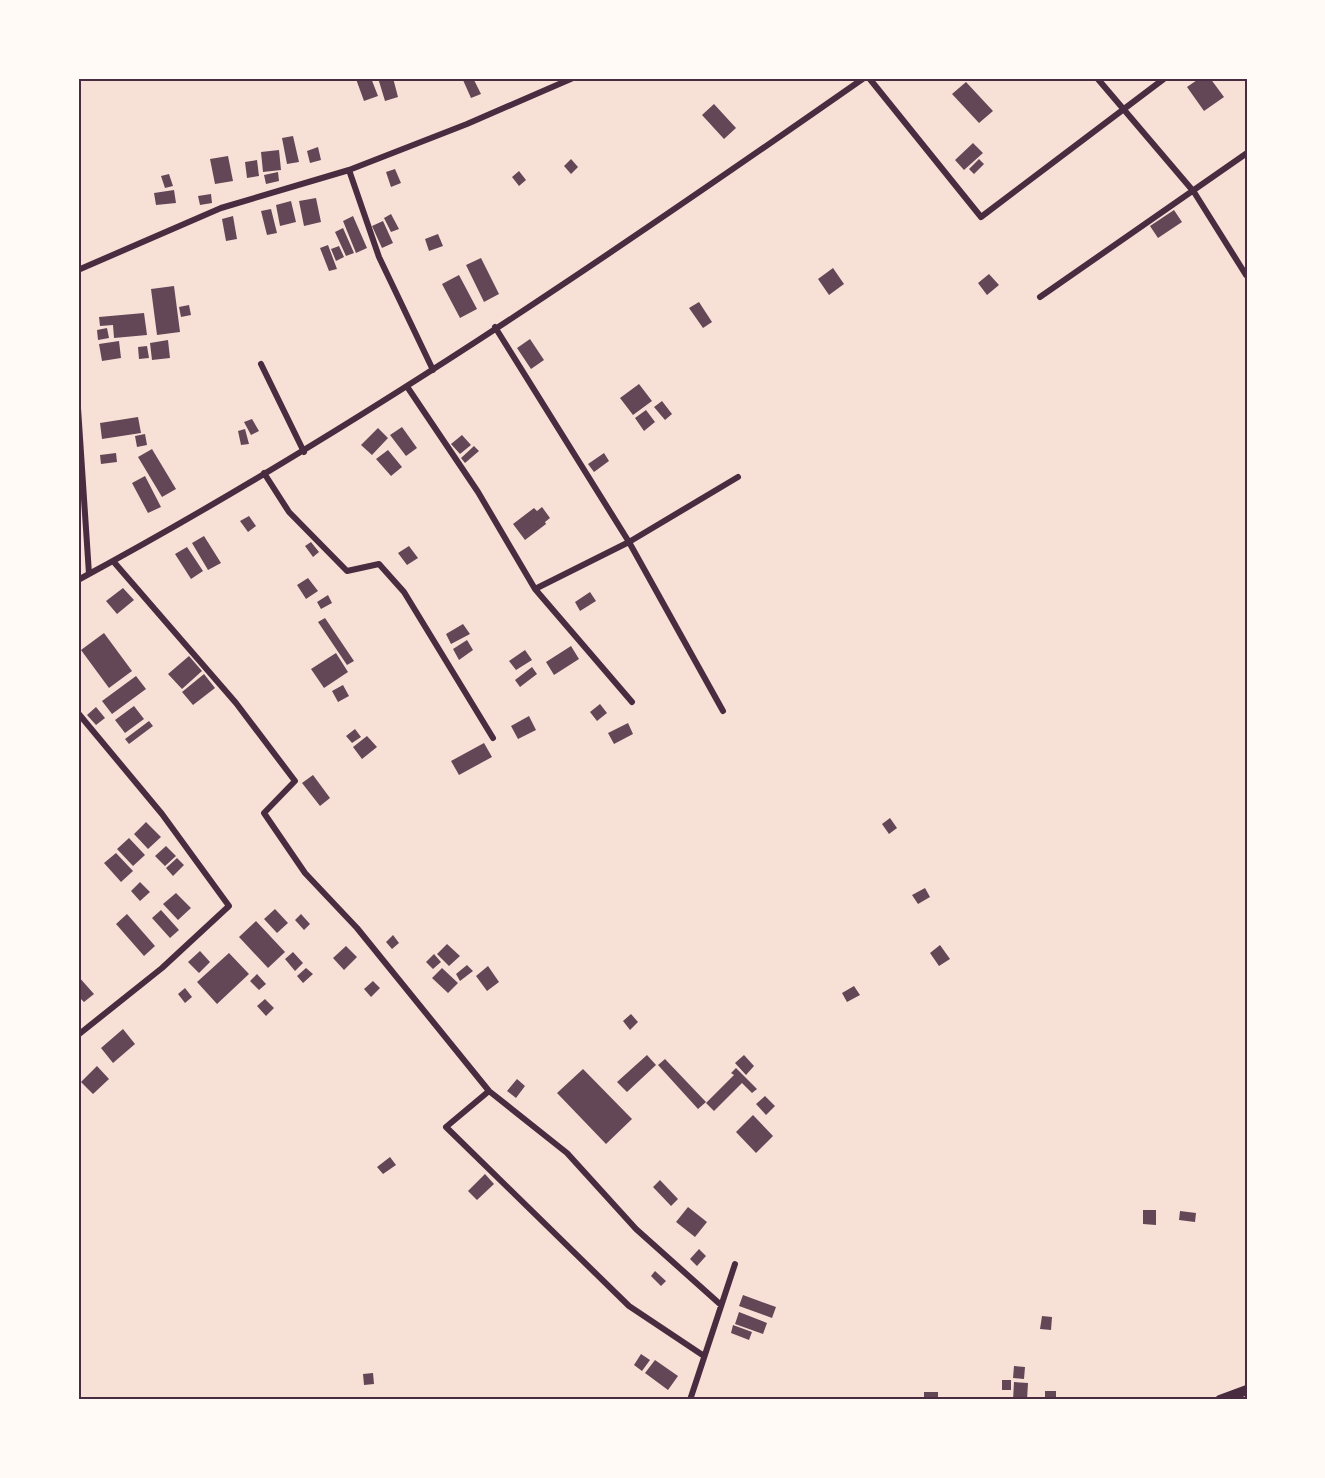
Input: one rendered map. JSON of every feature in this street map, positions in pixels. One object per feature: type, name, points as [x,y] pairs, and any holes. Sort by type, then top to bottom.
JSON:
[{"type":"street","points":[[78,270],[221,208],[349,171],[467,124],[573,78]]},
{"type":"street","points":[[78,580],[304,452],[408,388],[495,327],[663,219],[864,78]]},
{"type":"street","points":[[869,78],[981,217],[1165,78]]},
{"type":"street","points":[[1097,78],[1194,192],[1246,275]]},
{"type":"street","points":[[1040,297],[1247,153]]},
{"type":"street","points":[[349,171],[379,257],[434,370]]},
{"type":"street","points":[[495,327],[629,542],[723,711]]},
{"type":"street","points":[[261,364],[304,452]]},
{"type":"street","points":[[408,388],[478,492],[535,589],[632,702]]},
{"type":"street","points":[[78,408],[89,574]]},
{"type":"street","points":[[264,473],[289,512],[347,571],[379,564],[404,592],[493,738]]},
{"type":"street","points":[[535,589],[629,542],[738,477]]},
{"type":"street","points":[[113,561],[236,703],[296,781],[264,813],[305,873],[357,928],[489,1090],[567,1153],[636,1229],[721,1305]]},
{"type":"street","points":[[78,713],[162,814],[229,906],[162,968],[78,1035]]},
{"type":"street","points":[[489,1090],[446,1127],[629,1306],[704,1356]]},
{"type":"street","points":[[690,1400],[735,1264]]},
{"type":"street","points":[[1220,1400],[1247,1390]]},
{"type":"building","points":[[371,78],[378,96],[364,101],[356,79]]},
{"type":"building","points":[[378,78],[393,78],[398,97],[385,101]]},
{"type":"building","points":[[473,78],[481,94],[471,98],[463,80]]},
{"type":"building","points":[[1200,78],[1210,78],[1224,97],[1204,111],[1187,87]]},
{"type":"building","points":[[966,82],[993,111],[979,123],[952,94]]},
{"type":"building","points":[[714,104],[736,128],[724,139],[702,115]]},
{"type":"building","points":[[293,136],[299,162],[287,164],[282,138]]},
{"type":"building","points":[[973,143],[983,153],[964,170],[955,160]]},
{"type":"building","points":[[318,147],[321,160],[310,163],[307,151]]},
{"type":"building","points":[[279,150],[281,170],[263,172],[261,152]]},
{"type":"building","points":[[228,156],[233,181],[215,184],[210,159]]},
{"type":"building","points":[[571,159],[578,167],[571,174],[564,166]]},
{"type":"building","points":[[979,159],[984,164],[974,174],[969,169]]},
{"type":"building","points":[[257,160],[259,176],[247,178],[245,162]]},
{"type":"building","points":[[395,169],[401,183],[391,187],[386,172]]},
{"type":"building","points":[[519,171],[526,180],[519,186],[512,177]]},
{"type":"building","points":[[278,172],[279,181],[266,184],[264,175]]},
{"type":"building","points":[[169,174],[173,186],[165,188],[161,176]]},
{"type":"building","points":[[174,190],[176,203],[156,205],[154,193]]},
{"type":"building","points":[[211,194],[212,203],[200,205],[198,196]]},
{"type":"building","points":[[316,198],[321,222],[304,226],[299,201]]},
{"type":"building","points":[[291,201],[296,222],[280,226],[276,205]]},
{"type":"building","points":[[271,209],[277,233],[267,235],[261,211]]},
{"type":"building","points":[[1174,210],[1182,222],[1158,238],[1150,226]]},
{"type":"building","points":[[391,214],[399,229],[391,232],[384,218]]},
{"type":"building","points":[[233,216],[237,239],[226,241],[222,219]]},
{"type":"building","points":[[353,216],[367,248],[356,253],[343,221]]},
{"type":"building","points":[[383,221],[393,243],[382,248],[372,226]]},
{"type":"building","points":[[343,228],[354,253],[346,256],[335,232]]},
{"type":"building","points":[[438,234],[443,246],[429,251],[425,239]]},
{"type":"building","points":[[328,245],[337,269],[329,271],[320,248]]},
{"type":"building","points":[[339,246],[344,257],[336,261],[331,249]]},
{"type":"building","points":[[481,258],[499,294],[484,302],[466,265]]},
{"type":"building","points":[[833,268],[844,284],[829,295],[818,279]]},
{"type":"building","points":[[989,274],[999,285],[987,295],[978,283]]},
{"type":"building","points":[[459,275],[477,309],[460,318],[442,284]]},
{"type":"building","points":[[174,286],[180,332],[157,335],[151,289]]},
{"type":"building","points":[[699,302],[712,322],[703,328],[689,308]]},
{"type":"building","points":[[189,305],[191,315],[181,317],[179,307]]},
{"type":"building","points":[[144,313],[147,335],[114,338],[113,325],[100,326],[99,317]]},
{"type":"building","points":[[107,328],[109,338],[98,340],[97,330]]},
{"type":"building","points":[[530,339],[544,360],[531,369],[517,348]]},
{"type":"building","points":[[168,340],[170,358],[152,360],[150,343]]},
{"type":"building","points":[[119,341],[121,358],[102,361],[99,344]]},
{"type":"building","points":[[147,346],[149,358],[139,359],[138,347]]},
{"type":"building","points":[[639,384],[652,401],[633,415],[620,398]]},
{"type":"building","points":[[662,401],[672,414],[665,420],[654,407]]},
{"type":"building","points":[[646,410],[655,422],[644,431],[635,418]]},
{"type":"building","points":[[138,417],[141,433],[102,439],[100,423]]},
{"type":"building","points":[[252,419],[259,431],[251,435],[244,422]]},
{"type":"building","points":[[402,427],[417,448],[406,456],[390,435]]},
{"type":"building","points":[[378,428],[388,438],[372,455],[361,445]]},
{"type":"building","points":[[245,429],[249,444],[241,445],[238,431]]},
{"type":"building","points":[[145,434],[147,445],[137,447],[135,436]]},
{"type":"building","points":[[462,435],[471,445],[460,454],[451,444]]},
{"type":"building","points":[[474,446],[479,451],[465,463],[461,458]]},
{"type":"building","points":[[152,449],[176,489],[162,497],[138,457]]},
{"type":"building","points":[[388,450],[402,467],[391,476],[376,459]]},
{"type":"building","points":[[116,453],[117,462],[101,464],[100,455]]},
{"type":"building","points":[[604,453],[609,461],[594,472],[588,464]]},
{"type":"building","points":[[145,476],[161,507],[148,513],[132,483]]},
{"type":"building","points":[[542,507],[550,518],[545,522],[546,524],[525,540],[513,524],[534,508],[537,511]]},
{"type":"building","points":[[249,516],[256,526],[248,532],[240,521]]},
{"type":"building","points":[[204,536],[221,563],[208,570],[192,543]]},
{"type":"building","points":[[311,542],[319,552],[313,557],[305,546]]},
{"type":"building","points":[[409,546],[418,558],[407,565],[398,553]]},
{"type":"building","points":[[187,547],[203,571],[191,579],[175,554]]},
{"type":"building","points":[[308,578],[318,591],[306,599],[297,585]]},
{"type":"building","points":[[123,588],[134,600],[117,614],[106,601]]},
{"type":"building","points":[[590,592],[596,601],[580,611],[575,602]]},
{"type":"building","points":[[328,595],[332,603],[321,609],[317,602]]},
{"type":"building","points":[[325,618],[354,661],[347,665],[318,622]]},
{"type":"building","points":[[463,624],[470,634],[451,644],[446,634]]},
{"type":"building","points":[[104,633],[132,671],[109,688],[81,650]]},
{"type":"building","points":[[467,640],[473,650],[459,660],[453,649]]},
{"type":"building","points":[[571,646],[579,659],[554,675],[546,662]]},
{"type":"building","points":[[525,650],[532,660],[516,670],[509,661]]},
{"type":"building","points":[[336,653],[348,672],[324,688],[311,669]]},
{"type":"building","points":[[189,656],[202,671],[182,689],[168,674]]},
{"type":"building","points":[[532,667],[537,674],[520,687],[515,680]]},
{"type":"building","points":[[204,674],[215,688],[193,705],[182,692]]},
{"type":"building","points":[[136,676],[146,689],[112,714],[102,701]]},
{"type":"building","points":[[343,685],[349,696],[338,702],[332,691]]},
{"type":"building","points":[[600,704],[607,713],[597,721],[590,712]]},
{"type":"building","points":[[134,706],[144,719],[125,733],[115,720]]},
{"type":"building","points":[[96,707],[105,718],[96,725],[87,715]]},
{"type":"building","points":[[529,716],[536,730],[518,739],[511,726]]},
{"type":"building","points":[[149,721],[153,726],[129,744],[125,739]]},
{"type":"building","points":[[628,723],[633,734],[614,744],[608,733]]},
{"type":"building","points":[[355,729],[361,737],[352,743],[346,736]]},
{"type":"building","points":[[367,736],[377,747],[362,759],[353,747]]},
{"type":"building","points":[[484,743],[492,757],[459,775],[451,761]]},
{"type":"building","points":[[313,775],[330,798],[320,806],[302,783]]},
{"type":"building","points":[[890,818],[897,828],[889,834],[882,824]]},
{"type":"building","points":[[146,822],[161,837],[148,849],[134,834]]},
{"type":"building","points":[[129,838],[145,855],[133,866],[117,849]]},
{"type":"building","points":[[166,846],[176,856],[165,866],[155,856]]},
{"type":"building","points":[[116,853],[133,871],[121,882],[104,863]]},
{"type":"building","points":[[177,858],[184,865],[173,876],[166,868]]},
{"type":"building","points":[[140,882],[150,892],[140,901],[131,891]]},
{"type":"building","points":[[925,888],[930,897],[918,904],[912,895]]},
{"type":"building","points":[[176,893],[191,908],[178,920],[163,904]]},
{"type":"building","points":[[275,909],[288,923],[277,933],[264,919]]},
{"type":"building","points":[[161,910],[179,930],[170,938],[152,918]]},
{"type":"building","points":[[127,914],[155,946],[144,956],[116,924]]},
{"type":"building","points":[[301,914],[310,924],[304,930],[295,920]]},
{"type":"building","points":[[256,921],[285,952],[268,968],[239,937]]},
{"type":"building","points":[[393,935],[399,943],[392,949],[386,942]]},
{"type":"building","points":[[447,944],[460,956],[449,966],[437,954]]},
{"type":"building","points":[[940,945],[950,959],[939,966],[930,953]]},
{"type":"building","points":[[346,946],[357,957],[344,970],[333,958]]},
{"type":"building","points":[[200,951],[210,962],[199,973],[188,962]]},
{"type":"building","points":[[293,952],[303,963],[295,971],[285,959]]},
{"type":"building","points":[[229,953],[249,974],[217,1004],[197,982]]},
{"type":"building","points":[[434,954],[441,962],[433,969],[426,962]]},
{"type":"building","points":[[467,965],[473,971],[460,981],[456,974]]},
{"type":"building","points":[[488,966],[499,982],[487,991],[476,976]]},
{"type":"building","points":[[306,968],[313,974],[303,983],[297,976]]},
{"type":"building","points":[[442,968],[458,983],[448,993],[432,978]]},
{"type":"building","points":[[257,974],[266,984],[259,990],[250,981]]},
{"type":"building","points":[[78,976],[94,994],[84,1002],[78,996]]},
{"type":"building","points":[[373,981],[380,988],[371,997],[364,989]]},
{"type":"building","points":[[854,986],[860,995],[847,1002],[842,993]]},
{"type":"building","points":[[185,988],[192,997],[185,1003],[178,994]]},
{"type":"building","points":[[265,999],[274,1008],[266,1016],[257,1006]]},
{"type":"building","points":[[631,1014],[638,1022],[630,1030],[623,1021]]},
{"type":"building","points":[[123,1029],[135,1044],[113,1063],[101,1048]]},
{"type":"building","points":[[647,1055],[656,1065],[627,1092],[617,1082]]},
{"type":"building","points":[[744,1055],[754,1066],[746,1075],[735,1063]]},
{"type":"building","points":[[665,1059],[706,1102],[698,1109],[658,1065]]},
{"type":"building","points":[[97,1066],[109,1079],[93,1094],[81,1082]]},
{"type":"building","points":[[736,1068],[757,1089],[752,1093],[742,1083],[714,1111],[706,1103],[734,1075],[731,1073]]},
{"type":"building","points":[[583,1069],[632,1119],[606,1144],[557,1093]]},
{"type":"building","points":[[517,1079],[525,1086],[516,1098],[507,1091]]},
{"type":"building","points":[[765,1096],[775,1106],[766,1115],[756,1104]]},
{"type":"building","points":[[753,1115],[773,1136],[756,1153],[736,1132]]},
{"type":"building","points":[[390,1157],[396,1165],[383,1174],[377,1167]]},
{"type":"building","points":[[485,1174],[494,1184],[477,1200],[468,1191]]},
{"type":"building","points":[[660,1180],[678,1199],[671,1206],[653,1187]]},
{"type":"building","points":[[688,1207],[707,1222],[695,1237],[676,1222]]},
{"type":"building","points":[[1143,1210],[1156,1210],[1156,1225],[1143,1224]]},
{"type":"building","points":[[1180,1211],[1196,1213],[1195,1222],[1179,1220]]},
{"type":"building","points":[[699,1249],[706,1256],[697,1266],[690,1259]]},
{"type":"building","points":[[655,1271],[666,1281],[661,1286],[651,1276]]},
{"type":"building","points":[[743,1295],[776,1307],[772,1318],[739,1306]]},
{"type":"building","points":[[739,1312],[767,1323],[763,1334],[735,1324]]},
{"type":"building","points":[[1042,1316],[1052,1317],[1051,1330],[1040,1329]]},
{"type":"building","points":[[733,1325],[752,1332],[749,1340],[731,1333]]},
{"type":"building","points":[[641,1354],[650,1360],[642,1371],[634,1365]]},
{"type":"building","points":[[655,1360],[678,1376],[668,1390],[645,1373]]},
{"type":"building","points":[[1014,1366],[1025,1367],[1024,1379],[1013,1378]]},
{"type":"building","points":[[373,1373],[374,1384],[364,1385],[363,1374]]},
{"type":"building","points":[[1002,1380],[1011,1380],[1011,1390],[1002,1390]]},
{"type":"building","points":[[1014,1382],[1028,1383],[1027,1400],[1013,1400]]},
{"type":"building","points":[[1045,1391],[1056,1391],[1056,1400],[1045,1400]]},
{"type":"building","points":[[924,1392],[938,1392],[938,1400],[924,1400]]}]
